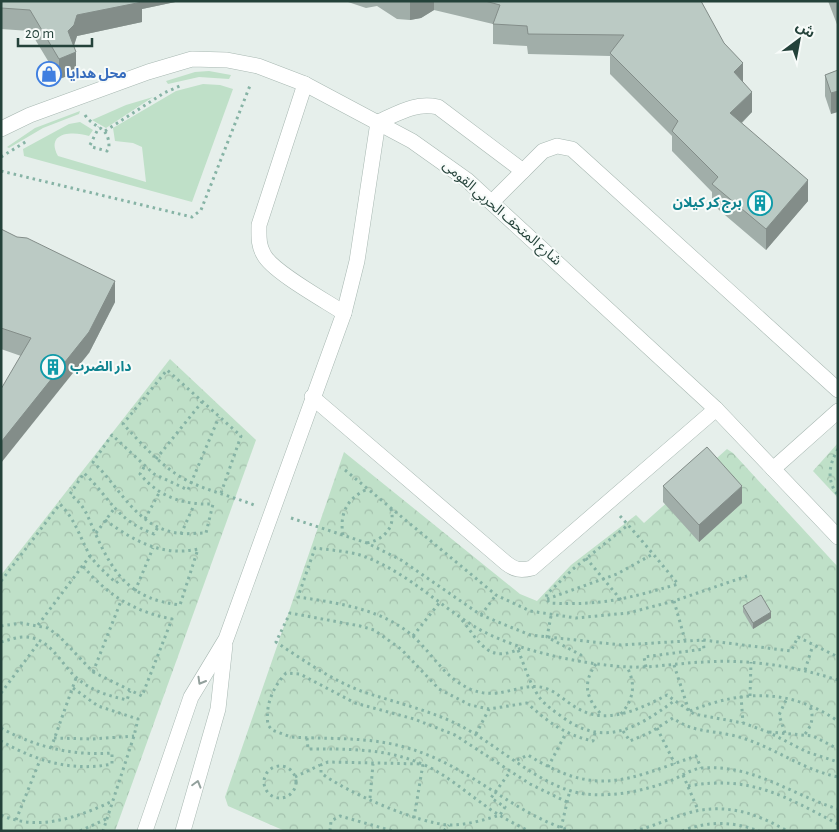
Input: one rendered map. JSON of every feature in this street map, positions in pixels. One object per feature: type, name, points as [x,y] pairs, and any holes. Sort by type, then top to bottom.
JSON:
[{"type":"lane","name":"شارع المتحف الحربي القومى","points":[[1,129],[16,121],[148,72],[192,59],[227,60],[258,66],[305,84],[378,122],[440,159],[493,201],[716,409],[838,537]]},
{"type":"lane","points":[[305,84],[259,225],[258,242],[265,257],[277,268],[344,313]]},
{"type":"lane","points":[[145,831],[192,697],[226,639],[344,313],[357,260],[378,122],[409,108],[428,105],[438,107],[523,171]]},
{"type":"lane","points":[[493,201],[550,147],[565,146],[572,148],[838,390]]},
{"type":"lane","points":[[312,397],[514,569],[523,571],[532,568],[716,409]]},
{"type":"lane","points":[[773,469],[838,412]]},
{"type":"lane","points":[[184,831],[218,709],[226,639]]},
{"type":"path","points":[[1,171],[192,217],[201,210],[258,66]]},
{"type":"path","points":[[105,131],[164,93],[184,84]]},
{"type":"path","points":[[81,97],[85,116],[105,131],[109,140],[108,149],[104,151],[92,147],[91,143],[99,127]]},
{"type":"path","points":[[221,492],[242,436],[167,370],[122,424],[156,459],[192,483],[367,543],[415,568],[480,615],[530,635],[621,645],[653,645],[685,640],[703,640],[791,651],[798,637],[838,657]]},
{"type":"path","points":[[156,459],[202,402]]},
{"type":"path","points":[[144,467],[140,474],[159,492],[176,500],[194,505],[212,504],[206,533],[182,534],[158,527],[145,519],[128,503],[105,472],[93,462],[112,435],[144,467],[154,474],[188,490],[219,417]]},
{"type":"path","points":[[838,449],[830,467],[829,480],[838,495]]},
{"type":"path","points":[[105,520],[130,537],[153,548],[185,552],[198,549],[180,605],[153,600],[135,591],[121,579],[95,533],[85,507],[70,494],[84,473],[102,492],[114,509],[140,529],[154,534],[158,527]]},
{"type":"path","points":[[343,534],[342,525],[346,506],[352,498],[369,489]]},
{"type":"path","points":[[145,519],[159,492]]},
{"type":"path","points":[[546,599],[550,602],[571,604],[622,600],[678,584],[608,502]]},
{"type":"path","points":[[1,580],[60,504],[78,527],[90,556],[116,583],[121,579]]},
{"type":"path","points":[[182,534],[194,505]]},
{"type":"path","points":[[367,543],[375,542],[388,531],[393,514],[390,506]]},
{"type":"path","points":[[95,533],[114,509]]},
{"type":"path","points":[[546,599],[547,594],[559,582],[628,525]]},
{"type":"path","points":[[135,591],[153,548]]},
{"type":"path","points":[[838,680],[805,670],[751,662],[703,662],[646,667],[579,662],[523,647],[483,631],[460,617],[402,575],[381,564],[359,555],[316,548],[298,597],[349,606],[373,614],[413,636],[449,677],[472,690],[498,694],[534,687],[555,693],[577,709],[602,716],[621,714],[638,709],[667,695],[690,712],[743,723],[768,732],[792,746],[838,762]]},
{"type":"path","points":[[546,599],[604,579],[653,554]]},
{"type":"path","points":[[38,625],[90,556]]},
{"type":"path","points":[[586,558],[622,600]]},
{"type":"path","points":[[1,626],[21,623],[48,628],[60,637],[93,672],[142,696],[172,619],[144,612],[121,601],[102,587],[82,566]]},
{"type":"path","points":[[480,615],[496,594]]},
{"type":"path","points":[[93,672],[121,601]]},
{"type":"path","points":[[674,601],[685,640]]},
{"type":"path","points":[[413,636],[440,602]]},
{"type":"path","points":[[595,733],[593,741],[566,733],[554,727],[527,703],[490,708],[470,705],[439,689],[400,649],[374,630],[360,626],[290,613],[276,642],[305,662],[340,682],[433,713],[476,734],[538,774],[570,790],[585,794],[616,795],[651,787],[701,768],[752,775],[778,782],[838,809]]},
{"type":"path","points":[[547,637],[551,616]]},
{"type":"path","points":[[460,617],[483,648],[489,652],[505,655],[523,647]]},
{"type":"path","points":[[1,642],[24,637],[40,641],[51,648],[76,678],[94,691],[127,700],[130,691]]},
{"type":"path","points":[[547,637],[581,656],[579,662]]},
{"type":"path","points":[[646,667],[644,657],[704,649],[703,640]]},
{"type":"path","points":[[1,692],[40,641]]},
{"type":"path","points":[[805,670],[814,645]]},
{"type":"path","points":[[518,650],[534,687],[544,703],[574,726],[595,733],[623,731],[674,701]]},
{"type":"path","points":[[750,696],[751,662]]},
{"type":"path","points":[[596,664],[586,686],[590,702],[602,716]]},
{"type":"path","points":[[674,665],[690,712]]},
{"type":"path","points":[[621,714],[629,704],[634,689],[627,667]]},
{"type":"path","points":[[567,802],[510,772],[473,746],[442,729],[355,703],[300,674],[286,673],[274,690],[269,702],[268,725],[279,733],[307,738],[348,738],[404,746],[431,756],[537,818],[570,831]]},
{"type":"path","points":[[51,748],[76,678]]},
{"type":"path","points":[[73,688],[98,706],[138,719],[103,831]]},
{"type":"path","points":[[690,712],[718,700],[741,696],[787,698],[809,704],[838,721]]},
{"type":"path","points":[[741,696],[743,723]]},
{"type":"path","points":[[785,733],[779,721],[779,715],[787,698]]},
{"type":"path","points":[[804,734],[812,723],[813,717],[809,704]]},
{"type":"path","points":[[476,734],[490,708]]},
{"type":"path","points":[[623,731],[630,741],[673,718],[685,727],[749,740],[793,762],[838,777]]},
{"type":"path","points":[[1,728],[19,737],[51,748],[89,753],[112,753],[112,764],[84,767],[40,760],[1,741]]},
{"type":"path","points":[[656,728],[675,764]]},
{"type":"path","points":[[768,732],[804,734],[824,740],[838,749]]},
{"type":"path","points":[[548,767],[566,733]]},
{"type":"path","points":[[54,738],[93,739],[134,736]]},
{"type":"path","points":[[307,738],[308,749],[367,750],[390,754],[423,764],[500,815],[529,831]]},
{"type":"path","points":[[516,760],[528,755],[548,767],[574,778],[613,782],[641,777],[696,756],[701,768]]},
{"type":"path","points":[[16,820],[40,760]]},
{"type":"path","points":[[295,776],[328,762],[423,764]]},
{"type":"path","points":[[370,798],[373,764]]},
{"type":"path","points":[[414,818],[423,764]]},
{"type":"path","points":[[321,765],[320,769],[325,775],[370,798],[414,818],[450,825],[471,823],[500,815],[505,807],[491,798],[510,772]]},
{"type":"path","points":[[285,766],[295,776],[294,791],[289,796],[274,797],[268,794],[264,788],[266,774],[271,768],[285,766]]},
{"type":"path","points":[[683,775],[698,810]]},
{"type":"path","points":[[688,786],[708,783],[748,784],[785,797],[838,824]]},
{"type":"path","points":[[561,828],[570,790]]},
{"type":"path","points":[[1,815],[16,820],[46,823],[67,821],[113,801]]},
{"type":"path","points":[[634,831],[698,810],[735,809],[770,820],[787,831]]},
{"type":"path","points":[[330,831],[332,821],[340,816],[393,831]]},
{"type":"path","points":[[80,831],[107,818]]},
{"type":"path","points":[[682,831],[700,824],[715,822],[744,826],[759,831]]},
{"type":"path","points":[[444,831],[450,825]]},
{"type":"path","points":[[834,831],[838,830]]},
{"type":"green space","points":[[209,71],[231,75],[229,79],[199,77],[168,84],[166,81],[195,72]]},
{"type":"green space","points":[[203,84],[220,85],[233,89],[192,202],[24,156],[23,149],[69,124],[80,122],[93,130],[89,136],[69,134],[58,138],[55,142],[55,148],[58,156],[146,182],[142,147],[133,143],[115,141],[113,128],[176,91]]},
{"type":"green space","points":[[153,97],[106,128],[92,120],[126,105]]},
{"type":"green space","points":[[80,111],[79,114],[43,128],[9,148],[7,147],[35,128]]},
{"type":"green space","points":[[170,359],[256,440],[115,831],[1,831],[1,575]]},
{"type":"green space","points":[[838,443],[838,498],[813,471]]},
{"type":"green space","points":[[727,449],[733,453],[838,567],[838,831],[285,831],[228,806],[225,797],[344,452],[520,594],[537,601],[571,565],[636,515],[644,523]]},
{"type":"building","points":[[1,1],[142,2],[77,15],[74,25],[68,31],[76,52],[59,59],[30,10],[1,8]]},
{"type":"building","points":[[485,1],[701,1],[724,43],[743,63],[734,72],[752,92],[730,113],[808,180],[766,229],[712,184],[718,177],[672,131],[678,121],[610,53],[624,35],[528,34],[527,26],[493,24],[500,5]]},
{"type":"building","points":[[838,70],[838,91],[831,93],[825,75]]},
{"type":"building","name":"دار الضرب","points":[[1,229],[17,237],[27,238],[115,281],[89,332],[1,442],[1,389],[31,338],[1,328]]},
{"type":"building","points":[[707,447],[742,486],[699,525],[663,486]]},
{"type":"building","points":[[761,595],[771,612],[753,623],[743,606]]},
{"type":"place","name":"محل هدايا","points":[[49,74]]},
{"type":"place","name":"برج كر كيلان","points":[[760,203]]},
{"type":"place","name":"دار الضرب","points":[[53,367]]}]
